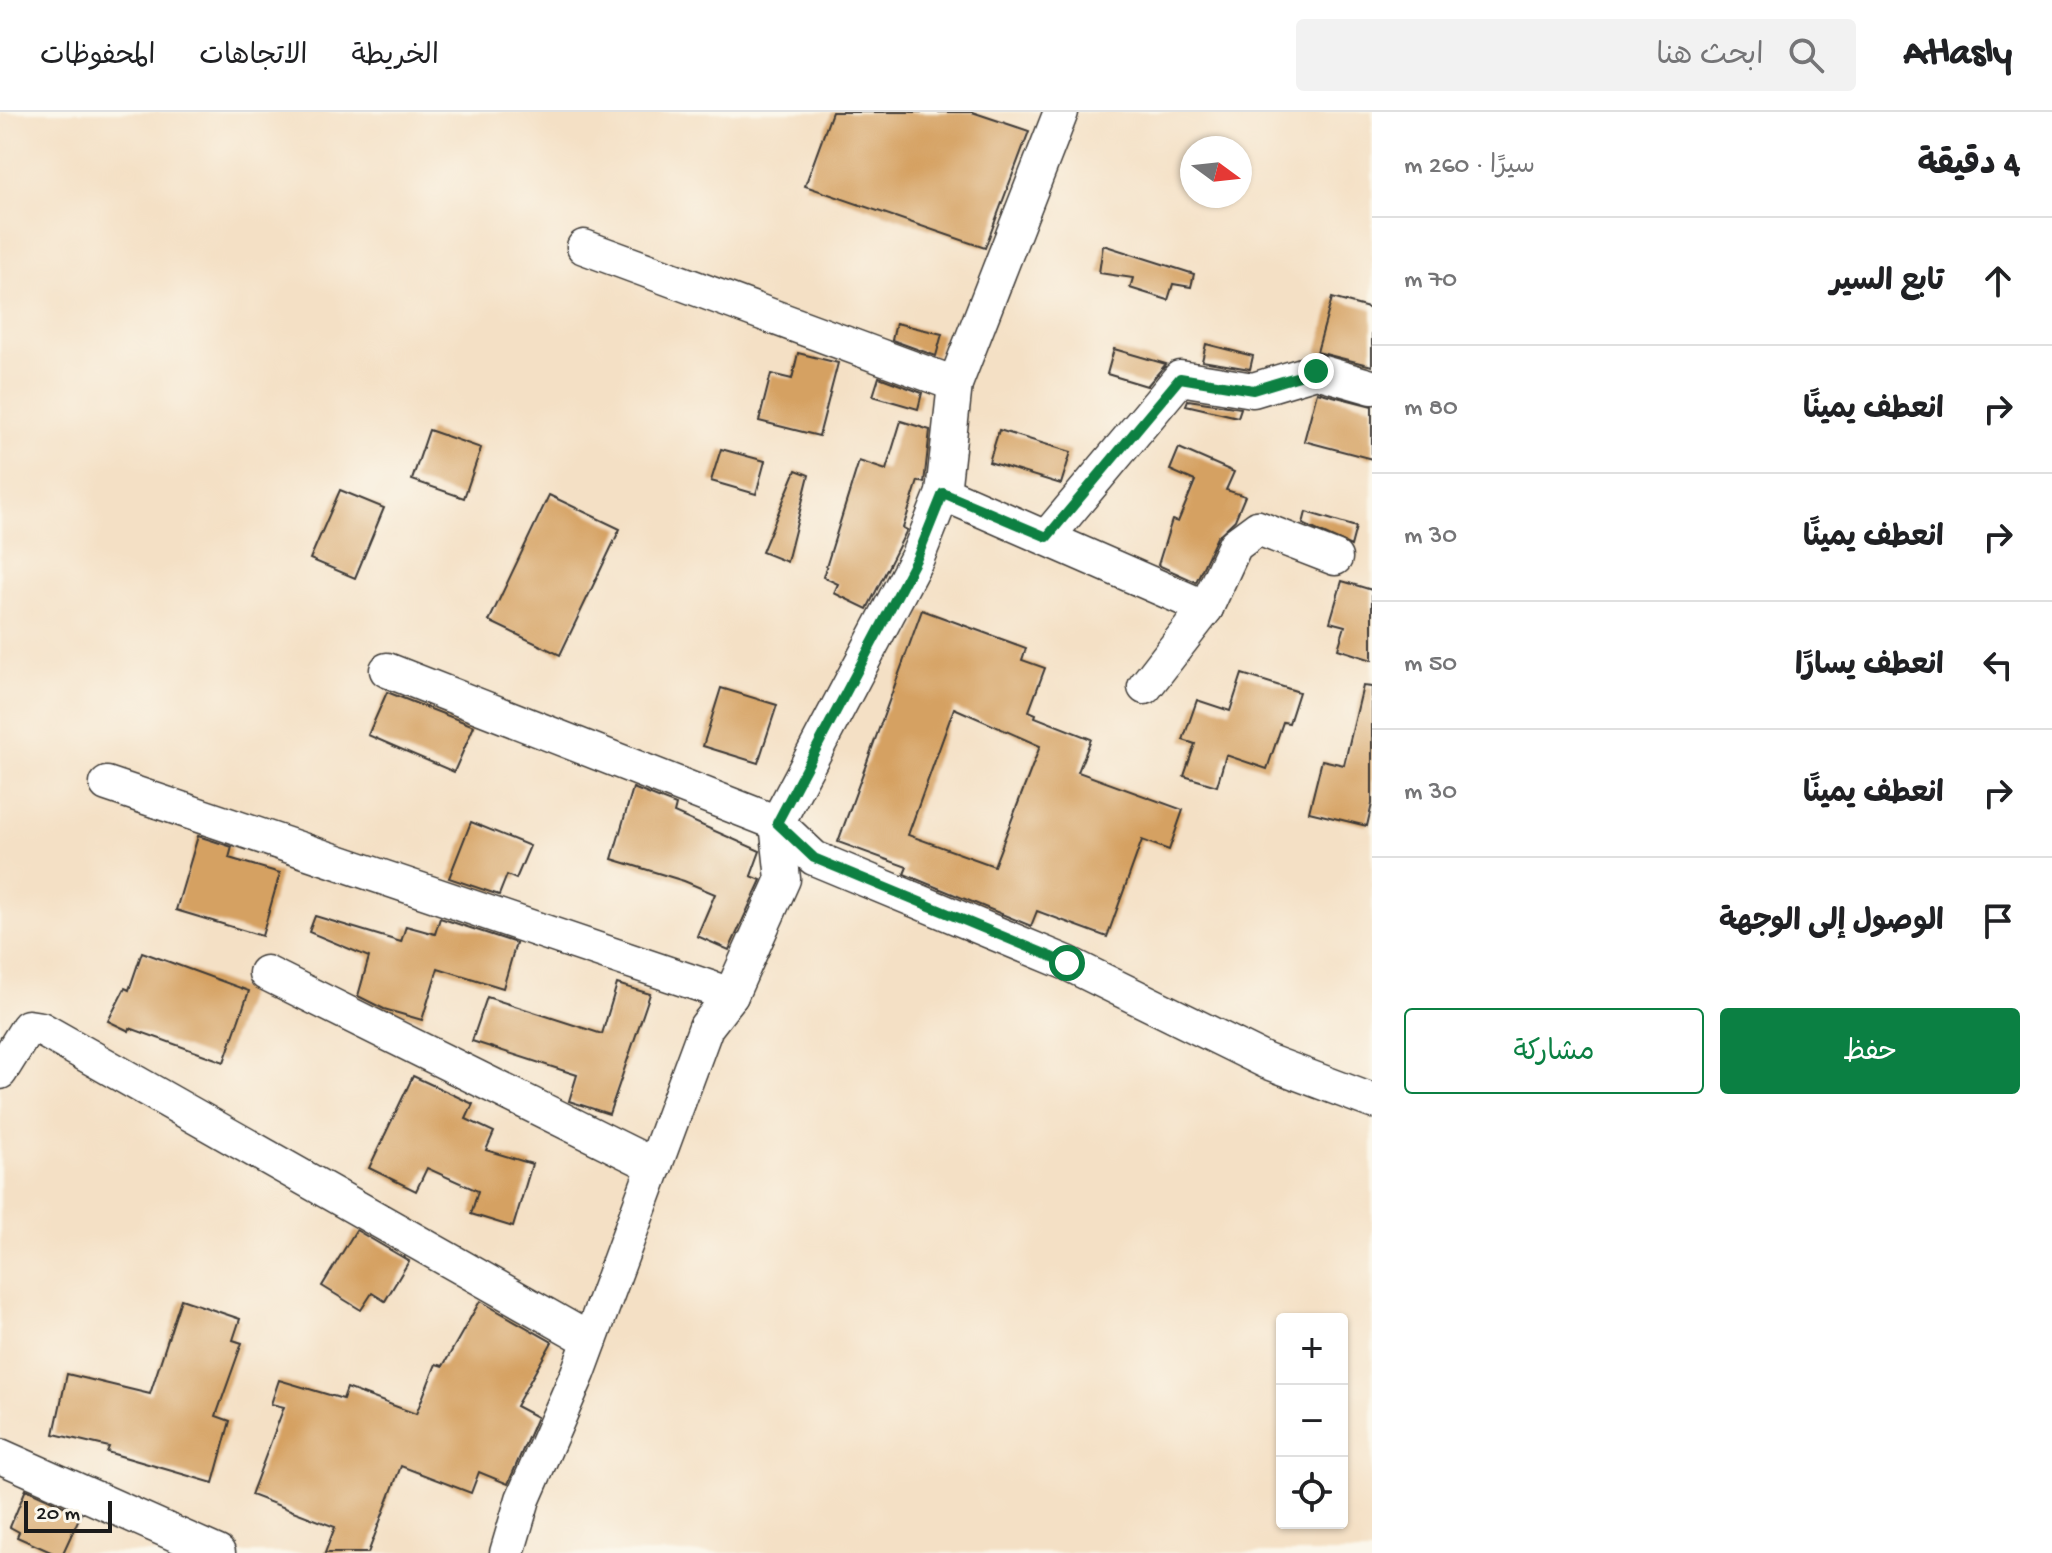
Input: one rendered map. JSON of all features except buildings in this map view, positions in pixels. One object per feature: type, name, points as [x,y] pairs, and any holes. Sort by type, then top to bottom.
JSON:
[{"type":"street","points":[[507,1553],[523,1499],[590,1340],[706,1027],[731,995],[783,879],[777,823],[917,558],[943,493],[955,384],[1061,112]]},
{"type":"street","points":[[584,247],[955,384]]},
{"type":"street","points":[[1047,537],[1180,378],[1253,390],[1316,371],[1372,387]]},
{"type":"street","points":[[943,493],[1206,608]]},
{"type":"street","points":[[1145,687],[1206,608],[1235,545],[1258,528],[1335,558]]},
{"type":"street","points":[[387,670],[777,823],[814,858],[1067,963],[1266,1061],[1372,1101]]},
{"type":"street","points":[[107,784],[731,995]]},
{"type":"street","points":[[266,973],[655,1166]]},
{"type":"street","points":[[0,1072],[28,1027],[41,1029],[590,1340]]},
{"type":"street","points":[[0,1456],[218,1553]]},
{"type":"route","points":[[1067,963],[814,858],[799,840],[777,823],[917,558],[943,493],[1047,537],[1180,378],[1253,390],[1316,371]]}]
